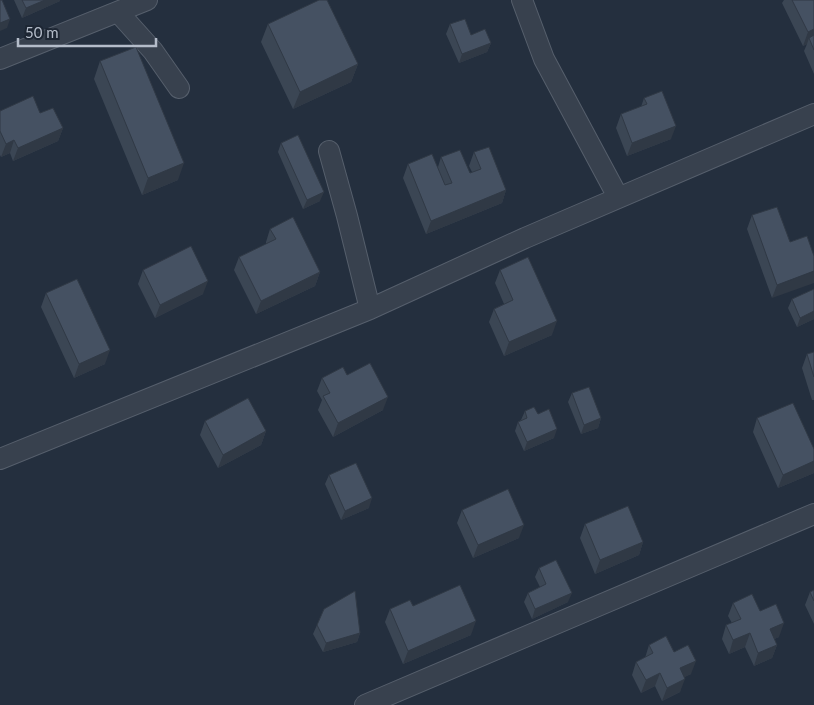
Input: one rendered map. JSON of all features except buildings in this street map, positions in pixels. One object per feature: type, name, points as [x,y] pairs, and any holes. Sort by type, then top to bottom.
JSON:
[{"type":"street","points":[[0,59],[147,0]]},
{"type":"street","points":[[522,0],[544,59],[618,197]]},
{"type":"street","points":[[118,12],[153,51],[179,88]]},
{"type":"street","points":[[0,459],[370,309],[618,197],[814,114]]},
{"type":"street","points":[[329,151],[370,309]]},
{"type":"street","points":[[365,705],[814,514]]}]
